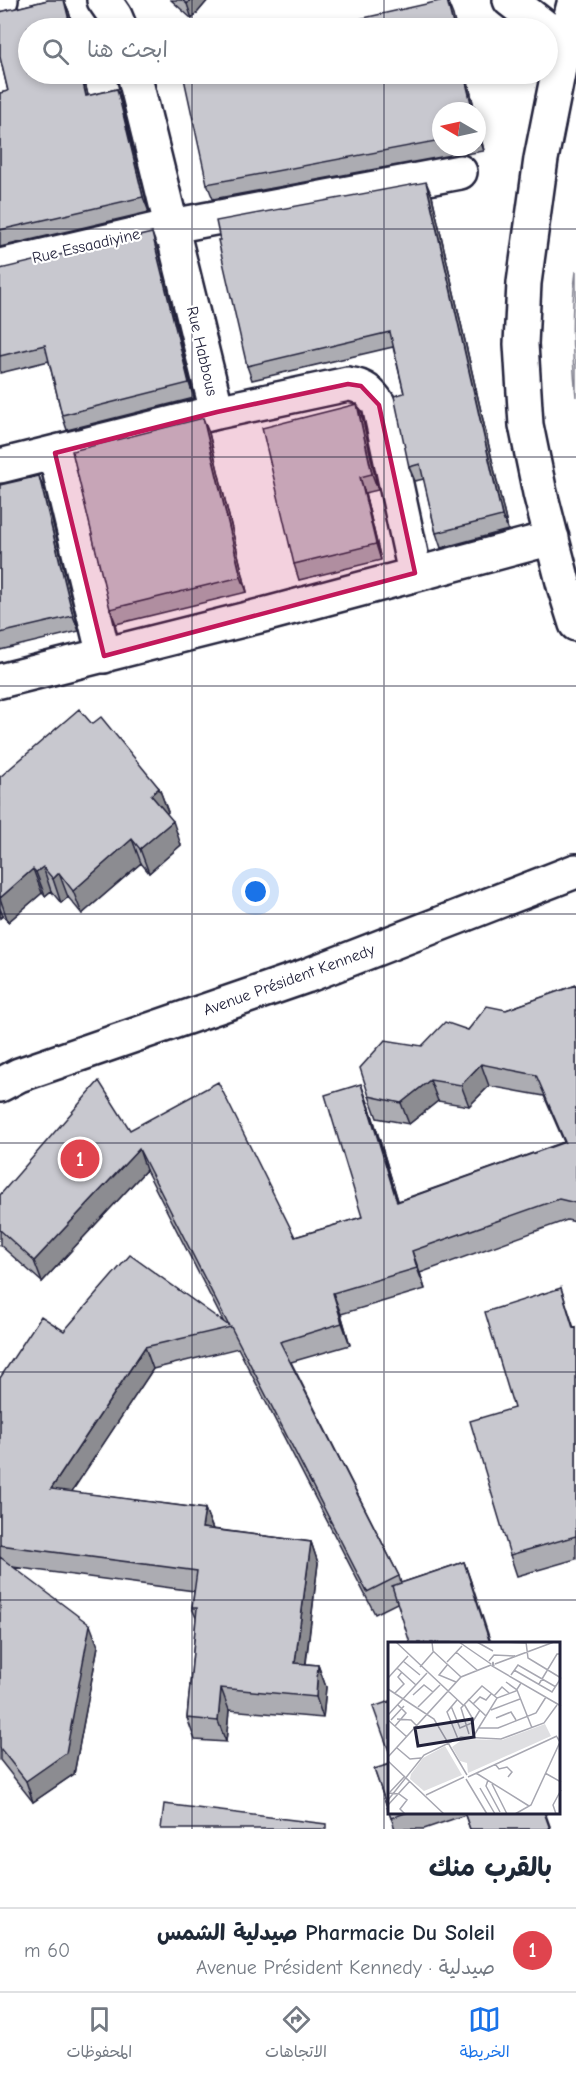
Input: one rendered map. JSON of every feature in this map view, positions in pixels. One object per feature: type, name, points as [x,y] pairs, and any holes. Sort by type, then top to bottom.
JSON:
[{"type":"street","points":[[104,0],[116,18]]},
{"type":"street","points":[[510,0],[532,18]]},
{"type":"street","points":[[558,25],[575,0]]},
{"type":"street","name":"Rue Habbous","points":[[0,466],[217,412],[136,84]]},
{"type":"street","points":[[548,84],[541,159],[524,283],[521,344],[526,425],[540,493],[576,624]]},
{"type":"street","name":"Rue Essaadiyine","points":[[0,266],[172,226],[460,172]]},
{"type":"street","points":[[217,412],[348,384],[361,386],[371,393],[379,405],[416,573]]},
{"type":"street","points":[[55,453],[104,656]]},
{"type":"street","points":[[0,681],[271,613],[552,538]]},
{"type":"street","name":"Avenue Président Kennedy","points":[[0,1085],[19,1076],[306,976],[576,871]]},
{"type":"highlighted area","points":[[348,384],[361,386],[379,405],[415,573],[104,656],[55,453],[217,412]]},
{"type":"shaded area","points":[[576,271],[576,397],[572,334]]},
{"type":"building","points":[[48,0],[64,0],[68,18],[18,18],[18,84],[83,84],[86,96],[117,89],[143,197],[0,230],[0,93],[8,91],[0,57],[0,12]]},
{"type":"building","points":[[447,0],[452,18],[364,18]]},
{"type":"building","points":[[185,84],[466,84],[471,102],[432,102],[432,142],[207,184]]},
{"type":"building","points":[[426,182],[502,516],[436,533],[420,464],[409,467],[394,396],[404,393],[390,332],[247,366],[218,240],[220,240],[216,221]]},
{"type":"building","points":[[152,233],[189,383],[62,415],[45,345],[0,356],[0,269]]},
{"type":"building","points":[[357,404],[372,474],[360,477],[376,544],[294,564],[262,428]]},
{"type":"building","points":[[203,418],[241,577],[110,609],[72,451]]},
{"type":"building","points":[[39,476],[73,616],[0,633],[0,485]]},
{"type":"building","points":[[79,709],[92,724],[101,717],[159,788],[151,795],[173,821],[140,849],[132,839],[73,891],[59,873],[53,879],[43,867],[36,872],[33,869],[0,898],[0,777]]},
{"type":"building","points":[[576,985],[576,1203],[559,1199],[412,1251],[417,1268],[333,1293],[342,1323],[280,1342],[399,1576],[367,1592],[231,1327],[145,1347],[51,1489],[205,1509],[202,1528],[311,1542],[295,1663],[318,1665],[316,1697],[221,1688],[218,1721],[187,1718],[197,1608],[192,1608],[197,1571],[0,1545],[0,1378],[41,1316],[64,1331],[130,1255],[229,1326],[139,1149],[34,1261],[0,1230],[0,1195],[99,1081],[130,1130],[218,1082],[295,1237],[362,1217],[325,1095],[361,1084],[397,1202],[565,1142],[536,1075],[481,1064],[461,1085],[430,1080],[401,1103],[369,1096],[360,1068],[385,1040],[422,1046],[445,1022],[468,1030],[487,1006],[506,1010]]},
{"type":"building","points":[[561,1288],[573,1328],[576,1327],[576,1536],[510,1555],[470,1421],[514,1408],[485,1312]]},
{"type":"building","points":[[0,1557],[90,1625],[66,1753],[26,1781],[0,1748]]},
{"type":"building","points":[[464,1562],[490,1642],[410,1642],[392,1586]]},
{"type":"building","points":[[388,1702],[388,1748],[373,1707]]},
{"type":"building","points":[[388,1765],[388,1809],[374,1769]]},
{"type":"building","points":[[164,1804],[326,1824],[326,1829],[161,1829]]},
{"type":"building","points":[[390,1814],[402,1814],[391,1818]]},
{"type":"building","points":[[465,1814],[545,1814],[550,1829],[470,1829]]},
{"type":"place","name":"Pharmacie Du Soleil صيدلية الشمس","points":[[80,1159]]}]
